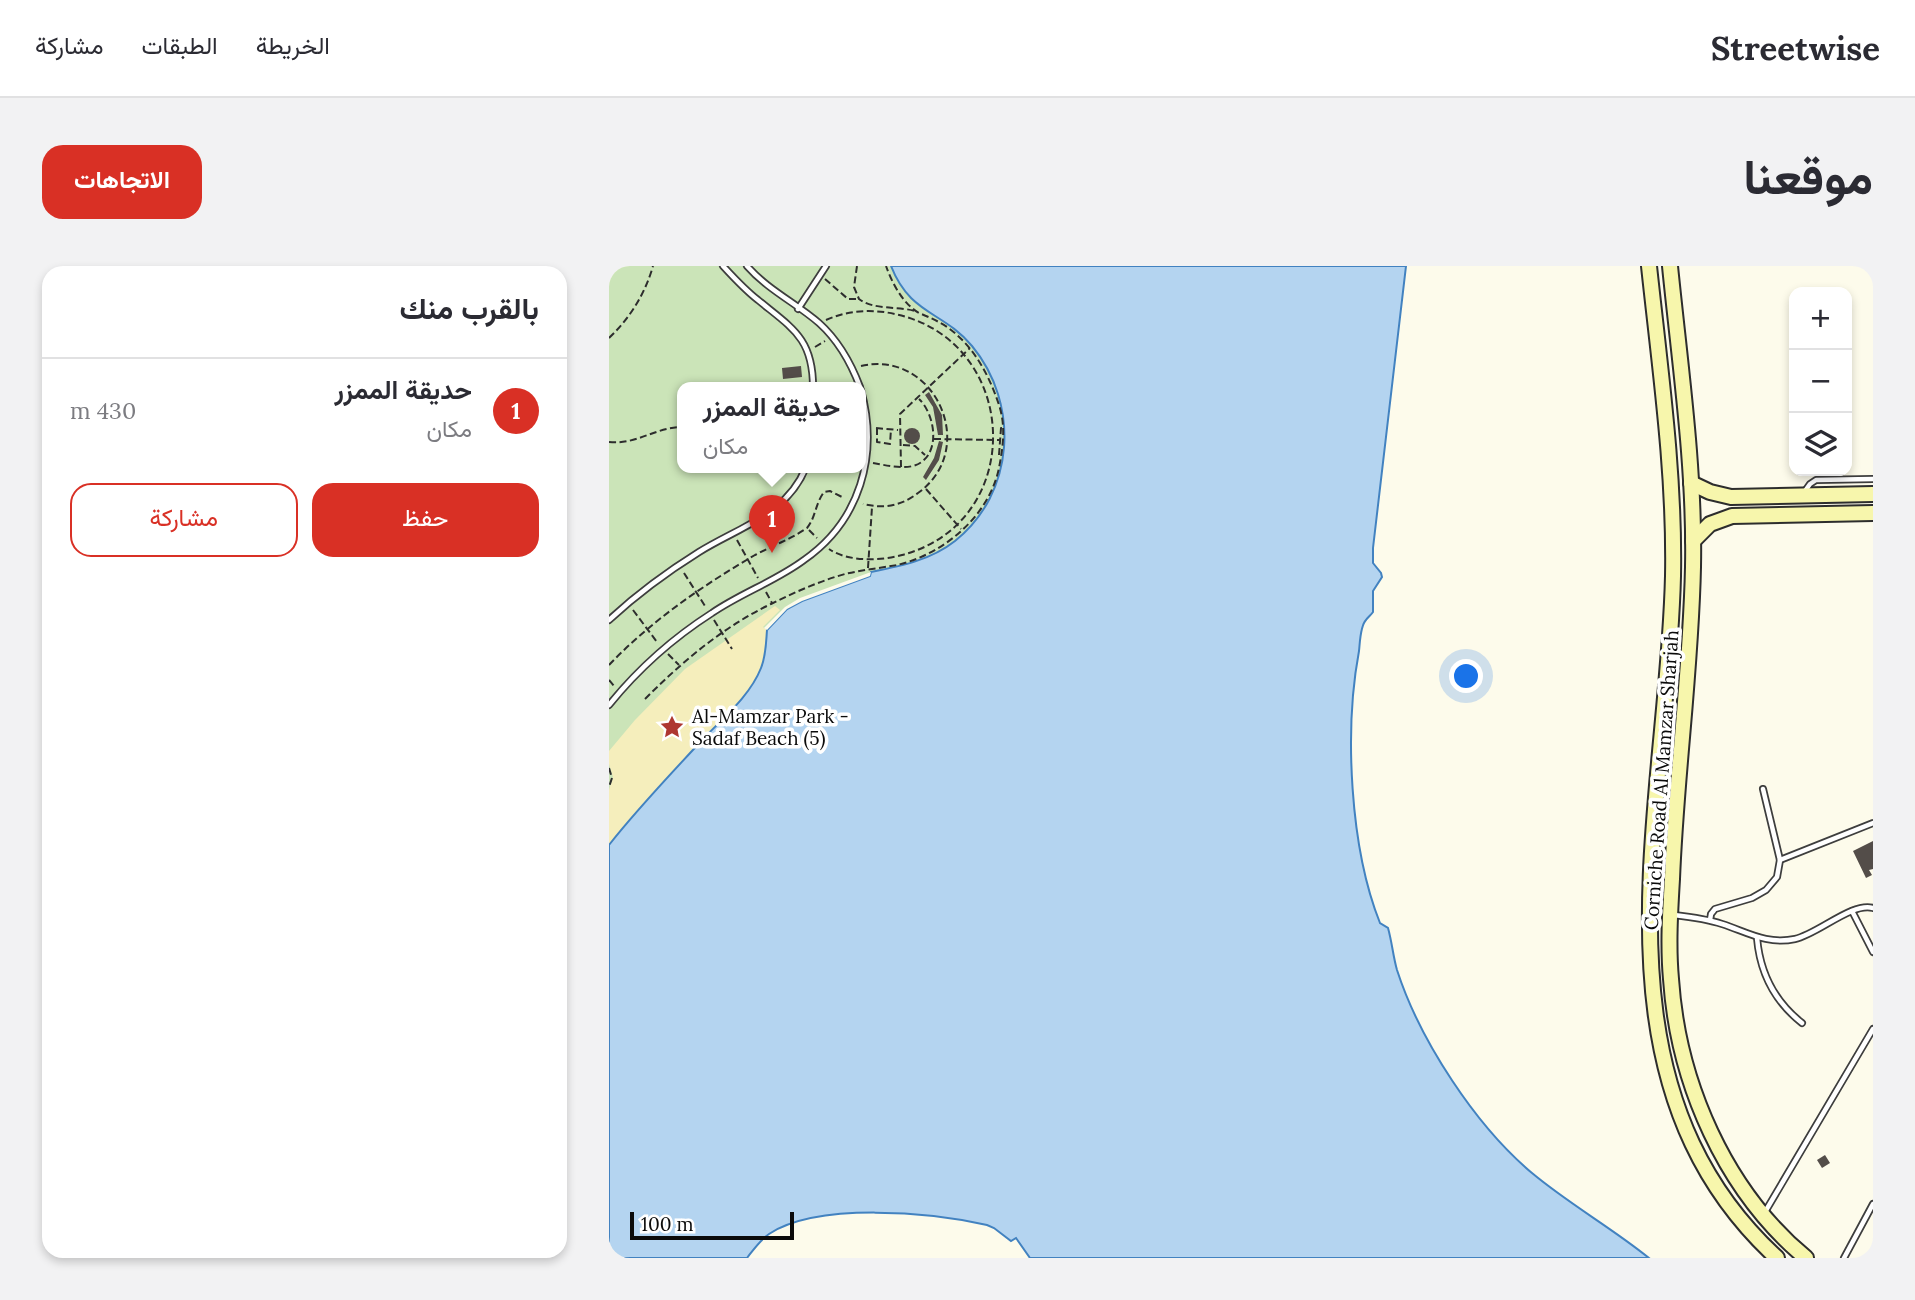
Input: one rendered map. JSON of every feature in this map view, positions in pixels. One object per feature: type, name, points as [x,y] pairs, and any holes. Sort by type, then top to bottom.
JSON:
[{"type":"street","name":"Corniche Road Al Mamzar Sharjah","points":[[1649,266],[1668,450],[1673,559],[1669,654],[1655,793],[1649,952],[1654,1011],[1664,1066],[1677,1107],[1696,1150],[1715,1185],[1738,1217],[1777,1258]]},
{"type":"street","name":"Corniche Road Al Mamzar Sharjah","points":[[1670,266],[1691,483],[1693,541],[1690,640],[1670,915],[1672,990],[1679,1040],[1687,1068],[1718,1145],[1741,1187],[1763,1216],[1806,1258]]},
{"type":"street","points":[[1691,483],[1710,492],[1731,497],[1873,494]]},
{"type":"street","points":[[1693,541],[1710,524],[1732,516],[1873,513]]},
{"type":"street","points":[[1650,913],[1670,915]]},
{"type":"lane","points":[[723,266],[756,299],[796,331],[808,352],[812,382]]},
{"type":"lane","points":[[747,266],[763,282],[819,323],[854,369],[859,382]]},
{"type":"lane","points":[[799,309],[826,266]]},
{"type":"lane","points":[[866,416],[866,465]]},
{"type":"lane","points":[[609,620],[679,565],[733,532],[764,517],[782,503],[797,486],[803,473]]},
{"type":"lane","points":[[609,705],[662,649],[710,614],[796,566],[822,544],[854,503],[864,473]]},
{"type":"lane","points":[[1803,495],[1816,480],[1873,479]]},
{"type":"lane","points":[[1710,920],[1716,909],[1742,902],[1770,886],[1777,877],[1780,860],[1763,789]]},
{"type":"lane","points":[[1780,860],[1873,823]]},
{"type":"lane","points":[[1670,915],[1710,920],[1757,938],[1776,941],[1796,939],[1814,932],[1861,906],[1873,908]]},
{"type":"lane","points":[[1852,911],[1873,951]]},
{"type":"lane","points":[[1757,938],[1763,969],[1772,990],[1786,1008],[1803,1023]]},
{"type":"lane","points":[[1763,1216],[1873,1028]]},
{"type":"lane","points":[[1845,1258],[1873,1204]]},
{"type":"path","points":[[609,338],[632,311],[653,266]]},
{"type":"path","points":[[645,699],[679,666],[722,633],[772,604],[819,583],[868,569],[898,565],[937,549],[962,530],[988,499],[995,485],[1003,428],[995,395],[979,361],[970,348],[948,328],[917,312],[903,307],[863,303],[854,287],[857,266]]},
{"type":"path","points":[[886,266],[895,286],[917,312]]},
{"type":"path","points":[[821,274],[848,299],[859,299]]},
{"type":"path","points":[[880,306],[880,312]]},
{"type":"path","points":[[807,528],[822,544],[841,555],[869,559],[908,554],[932,542],[956,524],[969,509],[985,485],[993,440],[988,395],[979,375],[953,342],[930,327],[904,316],[880,312],[843,314],[819,323]]},
{"type":"path","points":[[808,352],[832,337]]},
{"type":"path","points":[[901,467],[900,414],[970,348]]},
{"type":"path","points":[[609,666],[647,629],[688,597],[807,528],[812,522],[816,503],[826,491],[854,503],[880,508],[898,504],[925,488],[940,467],[947,439],[942,407],[929,388],[910,372],[893,366],[872,365],[854,369]]},
{"type":"path","points":[[867,462],[901,467],[916,465],[925,456],[933,439],[930,416],[918,398]]},
{"type":"path","points":[[868,427],[900,430]]},
{"type":"path","points":[[609,442],[632,442],[665,429],[677,428]]},
{"type":"path","points":[[877,428],[877,442],[890,444],[891,429]]},
{"type":"path","points":[[1001,455],[1000,428],[1003,428]]},
{"type":"path","points":[[933,439],[1000,440]]},
{"type":"path","points":[[901,445],[915,446],[925,456]]},
{"type":"path","points":[[925,488],[962,530]]},
{"type":"path","points":[[868,569],[872,506]]},
{"type":"path","points":[[733,532],[772,604]]},
{"type":"path","points":[[628,603],[662,649],[679,666]]},
{"type":"path","points":[[609,768],[612,778],[609,787]]},
{"type":"green space","points":[[609,266],[891,266],[898,281],[917,303],[951,326],[973,347],[999,396],[1004,423],[1004,450],[999,477],[989,502],[973,524],[943,549],[913,562],[871,572],[870,576],[787,609],[734,707],[634,814],[609,845]]},
{"type":"sand","name":"Al-Mamzar Park - Sadaf Beach (5)","points":[[775,606],[780,610],[763,627],[767,630],[764,659],[750,688],[609,845],[609,790],[613,777],[609,751],[685,669]]},
{"type":"water","points":[[891,266],[1406,266],[1373,548],[1373,563],[1382,577],[1373,591],[1373,612],[1361,630],[1352,717],[1351,752],[1356,825],[1370,893],[1380,923],[1388,928],[1397,970],[1420,1025],[1471,1107],[1511,1154],[1532,1173],[1649,1258],[1030,1258],[1016,1238],[1011,1241],[987,1225],[936,1216],[875,1213],[816,1217],[790,1224],[766,1236],[747,1258],[609,1258],[609,845],[750,688],[763,663],[767,630],[787,609],[870,576],[871,572],[915,561],[946,548],[975,521],[990,498],[999,474],[1004,447],[1004,421],[998,394],[988,369],[961,335],[917,304],[899,282]]},
{"type":"pier","points":[[871,572],[870,576],[802,601],[787,609],[767,630],[764,628],[785,607],[800,598]]},
{"type":"building","points":[[801,366],[802,377],[783,379],[782,368]]},
{"type":"building","points":[[929,392],[942,415],[943,435],[938,435],[933,407],[925,395]]},
{"type":"building","points":[[909,428],[915,428],[920,436],[918,442],[909,444],[904,439],[904,433]]},
{"type":"building","points":[[939,441],[943,442],[939,460],[926,480],[923,477],[934,458]]},
{"type":"building","points":[[1873,841],[1873,869],[1869,870],[1872,875],[1866,878],[1853,851]]},
{"type":"building","points":[[1825,1155],[1830,1163],[1822,1168],[1817,1160]]},
{"type":"place","name":"حديقة الممزر","points":[[772,553]]},
{"type":"place","name":"Al-Mamzar Park - Sadaf Beach (5)","points":[[672,727]]}]
